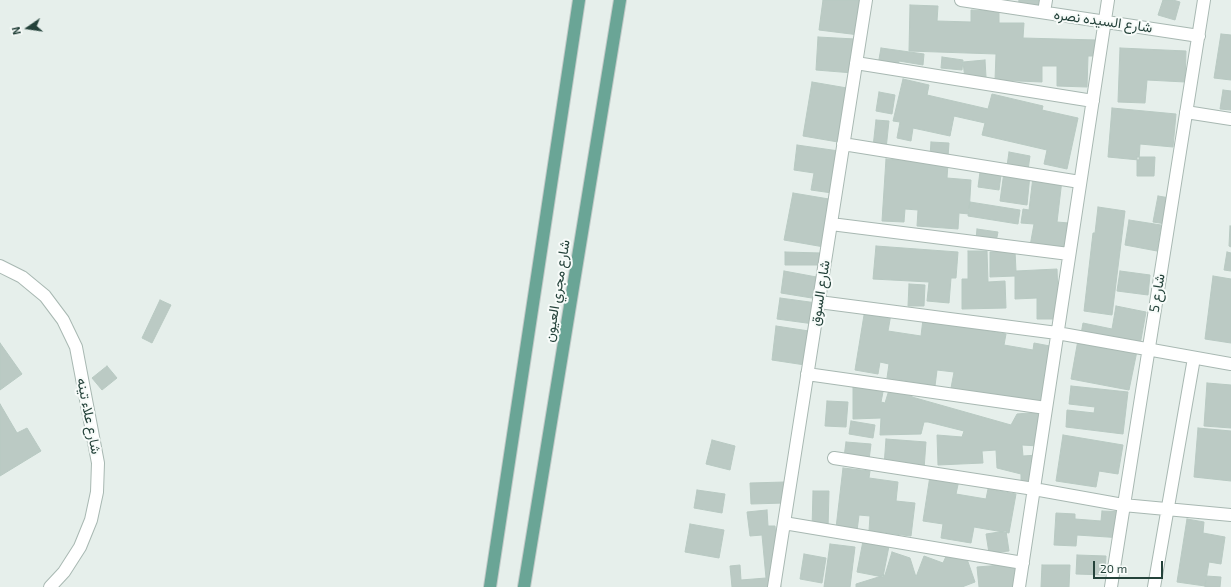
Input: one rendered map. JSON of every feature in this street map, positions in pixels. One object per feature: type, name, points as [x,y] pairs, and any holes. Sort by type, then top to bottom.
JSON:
[{"type":"main road","name":"شارع مجري العيون","points":[[490,587],[579,0]]},
{"type":"main road","name":"شارع مجري العيون","points":[[524,587],[620,0]]},
{"type":"street","name":"شارع السوق","points":[[774,587],[866,0]]},
{"type":"street","points":[[1044,12],[1046,0]]},
{"type":"street","points":[[1019,587],[1108,0]]},
{"type":"street","name":"شارع 5","points":[[1110,587],[1204,0]]},
{"type":"street","name":"شارع السيده نصره","points":[[969,1],[1198,36]]},
{"type":"street","points":[[856,63],[1093,101]]},
{"type":"street","points":[[1186,112],[1231,119]]},
{"type":"street","points":[[844,144],[1080,182]]},
{"type":"street","points":[[831,224],[1069,254]]},
{"type":"street","name":"شارع علاء تينه","points":[[0,266],[22,278],[45,296],[63,320],[76,347],[98,463],[97,492],[91,520],[80,547],[64,572],[50,587]]},
{"type":"street","points":[[818,302],[1057,333],[1231,364]]},
{"type":"street","points":[[1154,587],[1194,358]]},
{"type":"street","points":[[807,374],[1046,408]]},
{"type":"street","points":[[834,458],[1034,489],[1123,505],[1231,515]]},
{"type":"street","points":[[784,523],[1023,563]]},
{"type":"building","points":[[823,0],[863,0],[859,35],[819,30]]},
{"type":"building","points":[[1019,0],[1039,0],[1038,11],[1018,8]]},
{"type":"building","points":[[1163,0],[1180,2],[1175,20],[1158,15]]},
{"type":"building","points":[[910,5],[938,6],[937,21],[971,22],[971,10],[999,11],[999,23],[1024,23],[1023,38],[1097,40],[1097,56],[1088,56],[1087,87],[1057,86],[1057,66],[1042,66],[1042,82],[995,80],[996,54],[909,51]]},
{"type":"building","points":[[1221,34],[1231,35],[1231,80],[1214,78]]},
{"type":"building","points":[[818,37],[855,39],[853,73],[816,70]]},
{"type":"building","points":[[881,48],[924,54],[923,65],[899,61],[898,68],[878,65]]},
{"type":"building","points":[[1120,48],[1186,51],[1185,82],[1147,80],[1145,103],[1118,102]]},
{"type":"building","points":[[942,57],[963,60],[962,70],[941,68]]},
{"type":"building","points":[[985,60],[986,77],[965,79],[963,62]]},
{"type":"building","points":[[903,79],[929,85],[927,95],[988,109],[992,94],[1043,106],[1042,110],[1078,118],[1067,169],[1044,164],[1047,150],[982,135],[985,123],[954,116],[950,136],[913,128],[911,141],[897,138],[900,122],[893,121]]},
{"type":"building","points":[[812,82],[847,88],[838,142],[803,136]]},
{"type":"building","points":[[1223,90],[1231,91],[1231,110],[1220,109]]},
{"type":"building","points":[[879,92],[895,95],[892,114],[876,111]]},
{"type":"building","points":[[1112,108],[1176,114],[1173,147],[1140,144],[1139,160],[1108,157]]},
{"type":"building","points":[[876,120],[889,121],[886,149],[873,147]]},
{"type":"building","points":[[931,142],[949,143],[948,157],[930,156]]},
{"type":"building","points":[[797,145],[839,151],[832,193],[811,190],[814,173],[794,170]]},
{"type":"building","points":[[1009,152],[1030,156],[1028,170],[1007,166]]},
{"type":"building","points":[[1137,157],[1155,157],[1154,176],[1137,176]]},
{"type":"building","points":[[886,159],[948,164],[947,178],[971,180],[969,214],[959,213],[958,229],[917,226],[918,210],[905,209],[904,222],[882,221]]},
{"type":"building","points":[[980,172],[1001,175],[999,190],[978,187]]},
{"type":"building","points":[[1004,172],[1030,175],[1027,205],[1000,201]]},
{"type":"building","points":[[1033,177],[1062,180],[1057,222],[1069,223],[1064,250],[1030,246],[1034,224],[1021,223],[1023,209],[1029,210]]},
{"type":"building","points":[[793,193],[829,199],[825,221],[828,222],[824,247],[784,240]]},
{"type":"building","points":[[1158,196],[1170,198],[1166,224],[1153,222]]},
{"type":"building","points":[[970,202],[1020,210],[1018,224],[968,216]]},
{"type":"building","points":[[1098,207],[1125,211],[1112,315],[1084,311],[1093,233],[1095,233]]},
{"type":"building","points":[[1129,220],[1161,225],[1157,251],[1125,245]]},
{"type":"building","points":[[1231,226],[1231,247],[1229,246]]},
{"type":"building","points":[[977,229],[998,232],[996,242],[976,239]]},
{"type":"building","points":[[876,246],[958,252],[956,278],[951,278],[949,303],[927,301],[929,282],[873,279]]},
{"type":"building","points":[[968,251],[987,251],[988,282],[1005,281],[1006,308],[962,309],[962,279],[968,279]]},
{"type":"building","points":[[1015,251],[1016,271],[1057,269],[1059,319],[1037,319],[1037,298],[1015,299],[1015,276],[990,277],[990,252]]},
{"type":"building","points":[[785,252],[821,253],[821,265],[785,265]]},
{"type":"building","points":[[1227,252],[1231,253],[1231,271],[1224,270]]},
{"type":"building","points":[[784,271],[822,278],[818,299],[781,293]]},
{"type":"building","points":[[1120,271],[1150,275],[1148,295],[1117,291]]},
{"type":"building","points":[[1213,276],[1231,279],[1231,343],[1205,339]]},
{"type":"building","points":[[909,284],[925,285],[924,306],[908,306]]},
{"type":"building","points":[[780,298],[817,303],[814,324],[777,319]]},
{"type":"building","points":[[160,300],[171,305],[152,343],[142,338]]},
{"type":"building","points":[[1116,306],[1146,312],[1140,345],[1081,334],[1083,323],[1112,329]]},
{"type":"building","points":[[865,309],[891,314],[888,331],[921,336],[923,319],[1006,334],[1004,345],[1033,350],[1034,343],[1050,346],[1041,403],[951,388],[954,372],[937,370],[935,386],[887,378],[889,364],[880,362],[878,374],[855,370]]},
{"type":"building","points":[[776,326],[809,331],[805,365],[772,360]]},
{"type":"building","points":[[1078,340],[1137,351],[1129,390],[1071,379]]},
{"type":"building","points":[[0,343],[22,374],[0,390]]},
{"type":"building","points":[[107,366],[117,378],[102,390],[92,378]]},
{"type":"building","points":[[853,383],[884,387],[881,402],[885,403],[889,390],[911,389],[912,397],[1011,425],[1017,414],[1041,412],[1039,446],[1022,445],[1023,456],[1038,455],[1034,482],[1021,483],[1021,474],[997,468],[996,450],[982,451],[983,463],[938,465],[937,435],[962,437],[964,431],[924,422],[921,434],[880,435],[881,418],[853,419]]},
{"type":"building","points":[[1207,383],[1231,385],[1231,428],[1204,426]]},
{"type":"building","points":[[1071,386],[1128,392],[1123,434],[1066,427],[1067,410],[1094,413],[1095,407],[1069,404]]},
{"type":"building","points":[[827,401],[848,402],[846,427],[825,426]]},
{"type":"building","points":[[0,404],[17,433],[27,428],[41,451],[0,476]]},
{"type":"building","points":[[851,421],[875,425],[873,438],[849,434]]},
{"type":"building","points":[[1198,428],[1231,431],[1231,481],[1194,477]]},
{"type":"building","points":[[1063,435],[1123,445],[1118,474],[1099,471],[1096,487],[1056,481]]},
{"type":"building","points":[[886,439],[926,442],[924,469],[884,466]]},
{"type":"building","points":[[712,440],[735,446],[730,470],[706,464]]},
{"type":"building","points":[[846,442],[871,444],[869,460],[844,457]]},
{"type":"building","points":[[843,468],[870,471],[869,478],[898,482],[896,501],[915,503],[911,536],[869,531],[870,516],[859,515],[857,531],[836,528]]},
{"type":"building","points":[[930,476],[959,480],[956,494],[986,499],[988,489],[1016,494],[1009,533],[974,527],[971,543],[941,538],[943,524],[923,521]]},
{"type":"building","points":[[785,482],[785,503],[751,504],[750,483]]},
{"type":"building","points":[[697,490],[725,494],[722,513],[694,508]]},
{"type":"building","points":[[813,491],[829,491],[828,529],[812,529]]},
{"type":"building","points":[[767,510],[768,526],[775,526],[781,587],[732,587],[730,566],[740,565],[741,580],[766,578],[762,535],[750,536],[747,512]]},
{"type":"building","points":[[1102,511],[1125,512],[1123,538],[1077,535],[1076,546],[1054,545],[1056,513],[1075,514],[1075,519],[1101,521]]},
{"type":"building","points":[[1187,519],[1204,522],[1203,533],[1225,537],[1221,564],[1209,562],[1205,586],[1177,582]]},
{"type":"building","points":[[690,524],[724,530],[719,558],[685,552]]},
{"type":"building","points":[[1006,531],[1009,551],[989,553],[986,534]]},
{"type":"building","points":[[863,541],[889,546],[883,577],[857,572]]},
{"type":"building","points":[[830,544],[855,547],[850,587],[824,587]]},
{"type":"building","points":[[892,552],[910,558],[916,577],[924,556],[943,563],[948,552],[967,559],[975,582],[962,587],[856,587],[856,584],[885,575]]},
{"type":"building","points":[[804,554],[826,558],[822,583],[800,579]]},
{"type":"building","points":[[1077,555],[1106,556],[1105,575],[1076,574]]},
{"type":"building","points":[[1014,564],[1016,587],[979,587],[977,567]]},
{"type":"building","points":[[1042,565],[1070,565],[1069,587],[1041,587]]},
{"type":"building","points":[[1206,576],[1221,577],[1220,587],[1205,587]]}]
